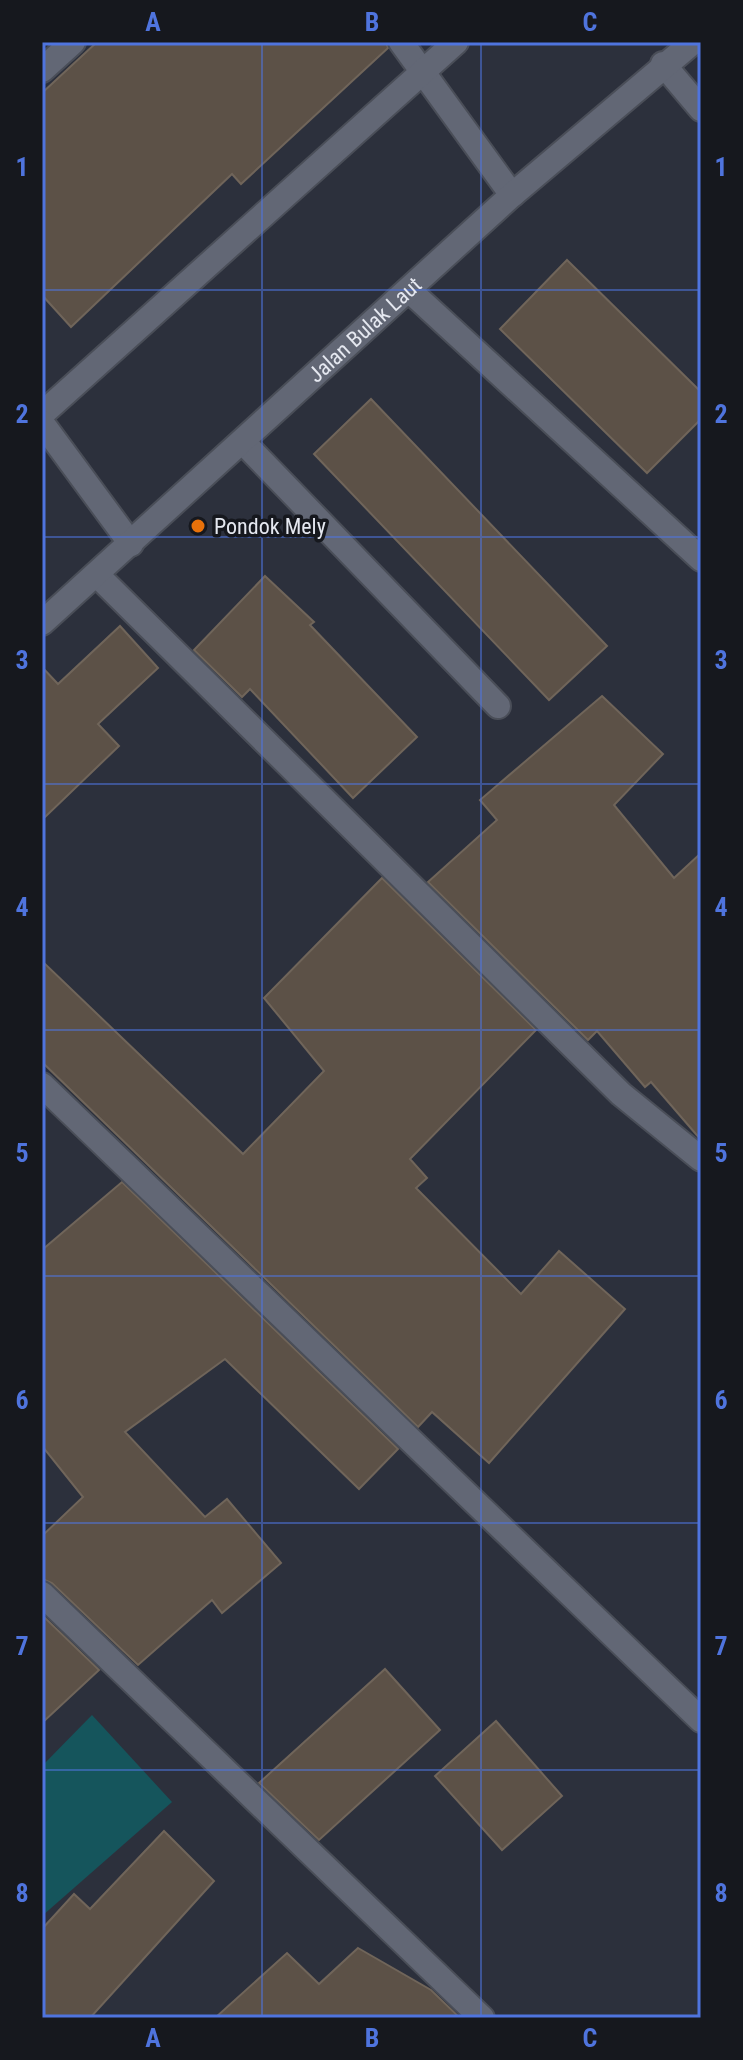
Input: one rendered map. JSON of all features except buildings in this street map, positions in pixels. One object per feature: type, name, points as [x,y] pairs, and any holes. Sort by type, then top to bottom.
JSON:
[{"type":"street","points":[[42,70],[73,42]]},
{"type":"street","points":[[401,42],[512,195]]},
{"type":"street","points":[[42,414],[456,42]]},
{"type":"street","name":"Jalan Bulak Laut","points":[[42,623],[512,195],[663,64],[693,42]]},
{"type":"street","points":[[663,64],[701,109]]},
{"type":"street","points":[[410,291],[701,559]]},
{"type":"street","points":[[42,423],[131,544]]},
{"type":"street","points":[[243,442],[498,706]]},
{"type":"street","points":[[97,575],[621,1094],[701,1159]]},
{"type":"street","points":[[42,1085],[701,1720]]},
{"type":"street","points":[[42,1594],[482,2018]]},
{"type":"water","points":[[92,1715],[172,1802],[42,1916],[42,1766]]},
{"type":"place","name":"Pondok Mely","points":[[198,526]]}]
